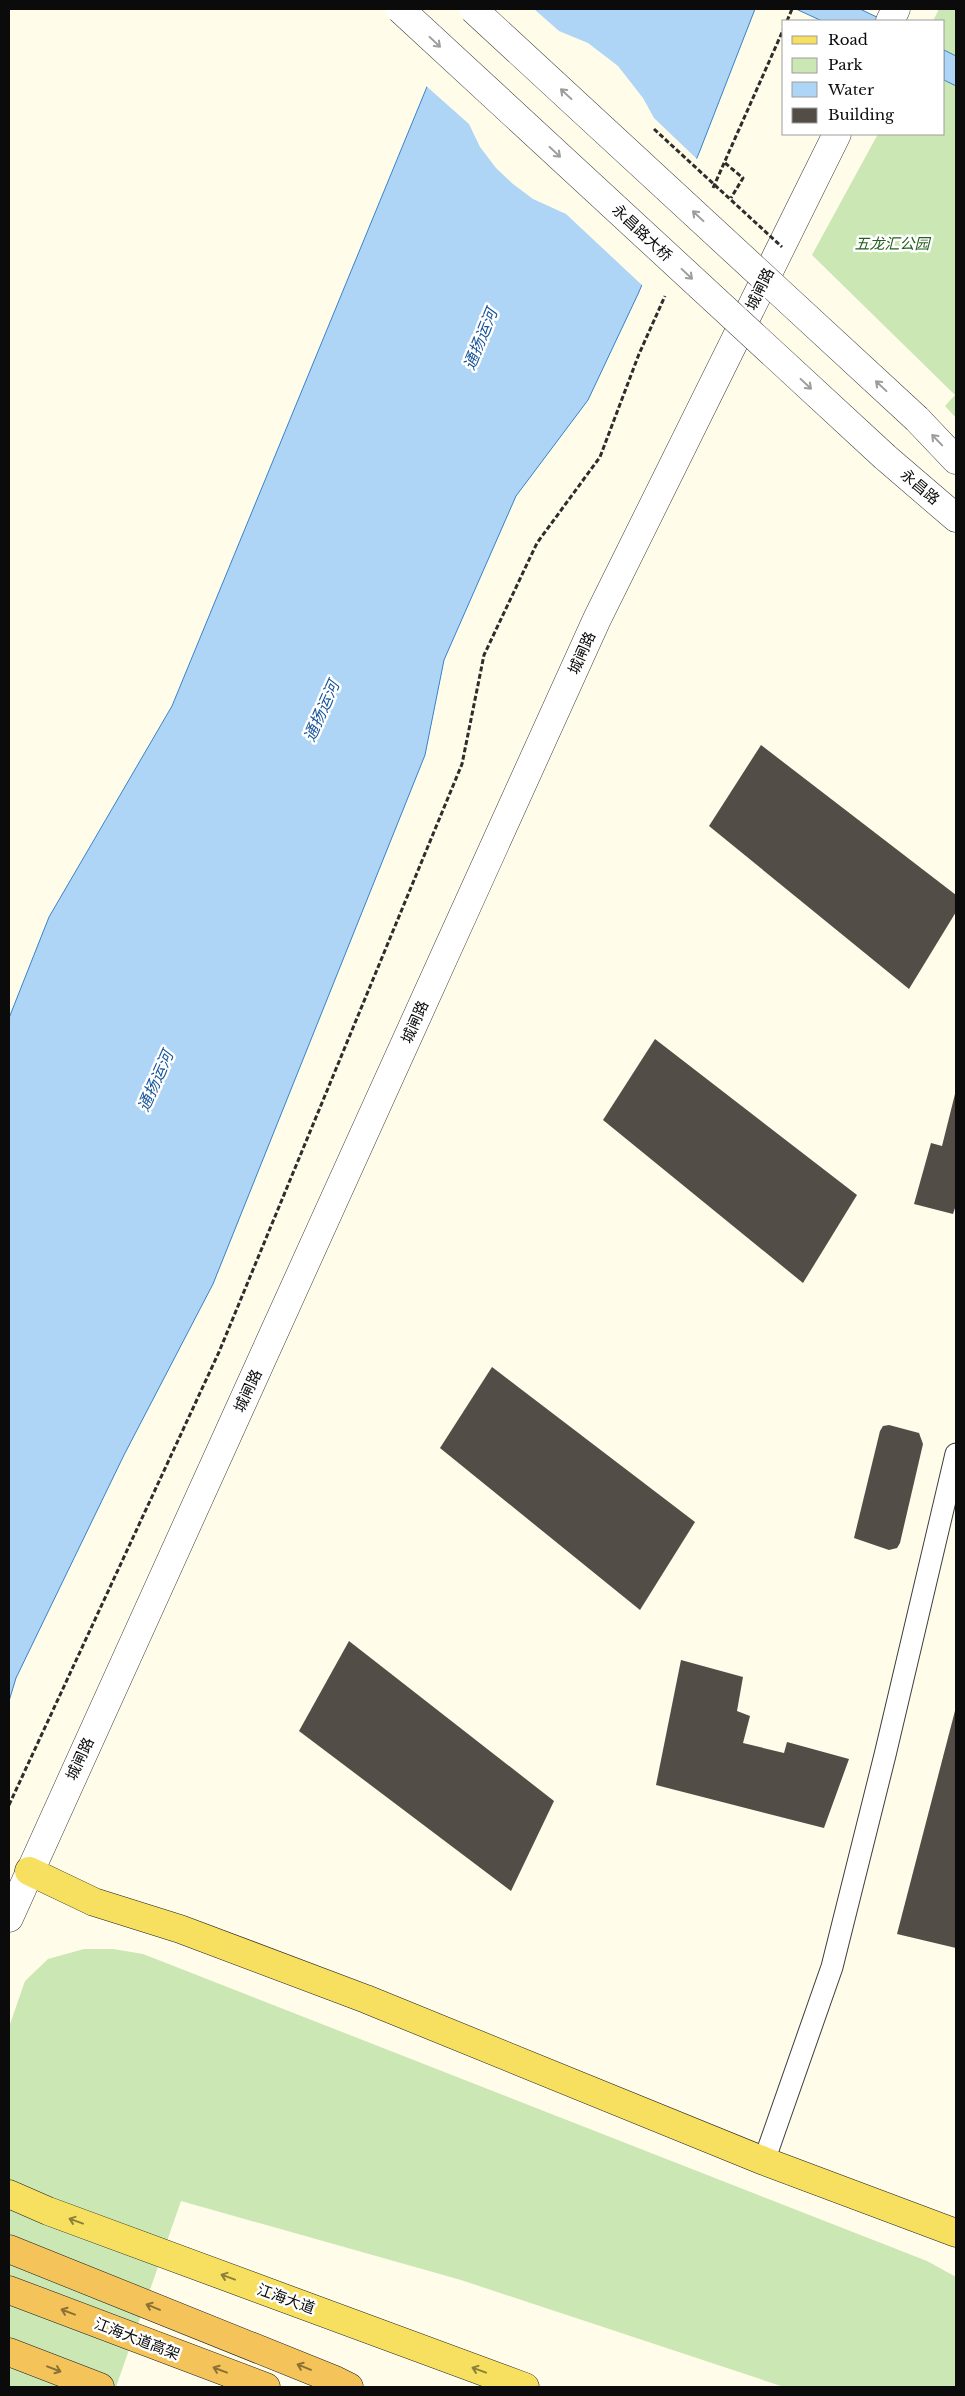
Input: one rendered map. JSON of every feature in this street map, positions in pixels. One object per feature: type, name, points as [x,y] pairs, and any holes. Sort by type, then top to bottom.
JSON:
[{"type":"highway","points":[[9,2249],[335,2380],[348,2387]]},
{"type":"highway","name":"江海大道高架","points":[[9,2290],[266,2387]]},
{"type":"highway","points":[[9,2352],[100,2387]]},
{"type":"main road","points":[[29,1871],[94,1902],[180,1928],[357,1996],[764,2161],[956,2233]]},
{"type":"main road","name":"江海大道","points":[[9,2194],[48,2211],[525,2387]]},
{"type":"street","name":"永昌路大桥","points":[[400,9],[885,457]]},
{"type":"street","points":[[473,9],[917,419],[956,460]]},
{"type":"street","name":"城闸路","points":[[9,1918],[598,619],[837,135]]},
{"type":"street","name":"永昌路","points":[[885,457],[956,518]]},
{"type":"lane","points":[[764,2161],[832,1967],[885,1755],[956,1454]]},
{"type":"path","points":[[712,190],[782,32]]},
{"type":"path","points":[[724,163],[743,178],[731,198]]},
{"type":"path","points":[[9,1805],[219,1352],[462,764],[484,655],[537,543],[600,457],[639,354],[668,290]]},
{"type":"green space","name":"五龙汇公园","points":[[939,9],[956,9],[956,418],[945,406],[955,395],[812,255],[877,135],[945,135],[945,20],[934,20]]},
{"type":"green space","points":[[84,1949],[113,1949],[143,1954],[927,2261],[956,2277],[956,2387],[784,2387],[461,2280],[181,2201],[116,2387],[9,2387],[9,2027],[25,1981],[48,1959]]},
{"type":"water","name":"通扬运河","points":[[459,9],[755,9],[699,153],[638,294],[588,400],[516,496],[444,660],[425,755],[213,1284],[124,1455],[16,1678],[9,1701],[9,1018],[49,917],[172,706]]},
{"type":"water","points":[[796,9],[860,9],[883,20],[820,20]]},
{"type":"water","points":[[945,50],[956,56],[956,86],[945,80]]},
{"type":"pier","points":[[456,9],[534,9],[559,31],[588,43],[618,66],[643,98],[654,118],[699,161],[644,287],[566,214],[533,199],[513,184],[496,168],[480,147],[469,124],[425,85]]},
{"type":"building","points":[[761,745],[956,895],[956,912],[909,989],[709,826]]},
{"type":"building","points":[[655,1039],[857,1195],[803,1283],[603,1120]]},
{"type":"building","points":[[956,1090],[956,1205],[953,1214],[914,1204],[931,1143],[942,1146]]},
{"type":"building","points":[[492,1367],[695,1522],[640,1610],[440,1448]]},
{"type":"building","points":[[889,1425],[919,1433],[923,1444],[900,1543],[897,1548],[889,1550],[854,1538],[880,1431],[883,1426]]},
{"type":"building","points":[[349,1641],[554,1801],[511,1891],[299,1731]]},
{"type":"building","points":[[681,1660],[743,1677],[737,1711],[750,1716],[743,1743],[784,1753],[787,1742],[849,1759],[824,1828],[656,1785]]},
{"type":"building","points":[[956,1707],[956,1948],[897,1934]]}]
